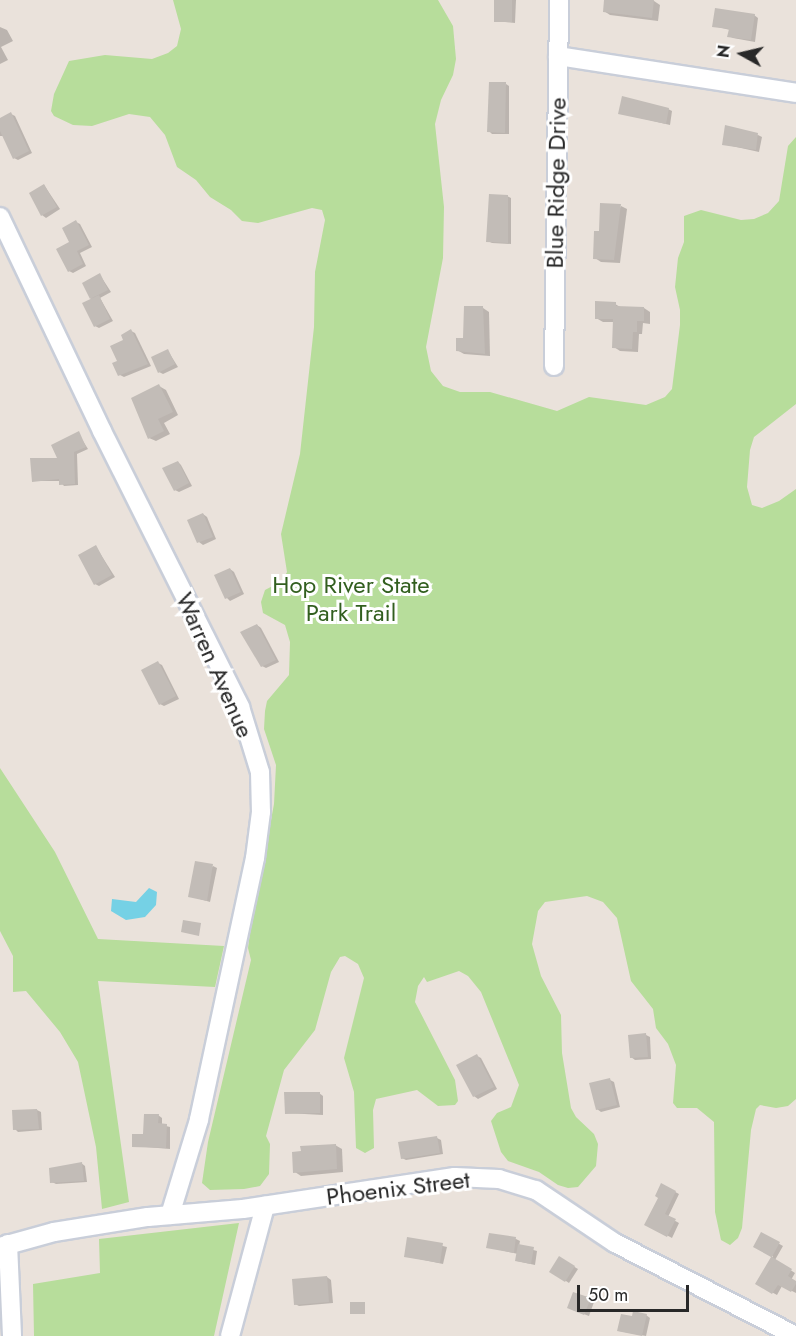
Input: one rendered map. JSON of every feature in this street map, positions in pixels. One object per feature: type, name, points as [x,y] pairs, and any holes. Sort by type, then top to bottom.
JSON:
[{"type":"street","name":"Blue Ridge Drive","points":[[554,366],[559,0]]},
{"type":"street","points":[[558,56],[796,93]]},
{"type":"street","name":"Warren Avenue","points":[[0,217],[102,431],[240,707],[260,772],[261,812],[255,858],[200,1120],[170,1215]]},
{"type":"street","name":"Phoenix Street","points":[[4,1246],[54,1232],[170,1215],[265,1206],[455,1177],[499,1179],[536,1190],[615,1243],[796,1336]]},
{"type":"street","points":[[230,1336],[265,1206]]},
{"type":"street","points":[[4,1246],[12,1336]]},
{"type":"green space","name":"Hop River State Park Trail","points":[[173,0],[438,0],[453,26],[456,59],[453,75],[441,100],[435,124],[444,207],[443,258],[426,347],[431,371],[443,386],[460,392],[490,392],[557,411],[589,397],[646,405],[665,397],[672,389],[680,325],[680,310],[675,287],[678,258],[684,242],[684,216],[701,210],[741,220],[754,219],[768,213],[779,201],[788,146],[796,137],[796,404],[754,437],[750,450],[747,487],[752,505],[762,508],[779,501],[796,489],[796,1099],[788,1106],[776,1108],[760,1105],[756,1109],[751,1130],[742,1228],[738,1238],[730,1245],[721,1240],[715,1212],[714,1122],[697,1108],[677,1108],[673,1103],[676,1065],[668,1044],[656,1028],[653,1009],[631,981],[617,918],[603,902],[587,896],[545,902],[538,911],[532,944],[541,976],[561,1015],[562,1053],[571,1108],[576,1117],[594,1134],[598,1144],[596,1166],[578,1187],[568,1188],[558,1185],[539,1172],[508,1161],[501,1152],[491,1121],[497,1113],[511,1107],[519,1085],[481,992],[468,976],[459,971],[427,982],[424,977],[418,986],[415,1002],[455,1080],[458,1101],[455,1105],[438,1106],[417,1090],[376,1099],[373,1110],[374,1148],[365,1153],[356,1148],[354,1092],[344,1058],[364,978],[358,964],[345,956],[340,957],[331,972],[315,1030],[284,1070],[266,1136],[270,1144],[269,1174],[260,1186],[244,1189],[210,1190],[202,1183],[208,1142],[251,960],[248,948],[250,933],[274,804],[276,765],[264,729],[265,711],[267,701],[289,675],[290,642],[285,625],[263,613],[261,602],[265,590],[282,581],[287,572],[281,534],[300,454],[314,327],[315,272],[325,220],[322,210],[312,208],[258,223],[242,221],[231,210],[210,197],[196,180],[177,167],[165,135],[150,117],[129,114],[92,126],[73,125],[54,116],[51,111],[54,94],[69,61],[105,55],[152,59],[168,53],[177,46],[181,29]]},
{"type":"green space","points":[[0,768],[55,852],[98,939],[224,946],[215,987],[98,981],[129,1202],[102,1209],[96,1147],[78,1062],[60,1032],[26,991],[13,992],[13,956],[0,931]]},
{"type":"green space","points":[[239,1223],[214,1336],[34,1336],[33,1284],[100,1273],[99,1239]]},
{"type":"water","points":[[149,888],[157,892],[156,905],[145,917],[126,920],[111,911],[112,899],[136,902]]},
{"type":"building","points":[[494,0],[512,0],[512,22],[494,22]]},
{"type":"building","points":[[604,0],[654,0],[652,18],[603,12]]},
{"type":"building","points":[[715,8],[755,14],[751,40],[727,37],[729,29],[712,27]]},
{"type":"building","points":[[489,82],[506,82],[505,133],[487,132]]},
{"type":"building","points":[[622,96],[669,108],[666,124],[618,114]]},
{"type":"building","points":[[11,112],[29,151],[13,159],[0,131],[0,118]]},
{"type":"building","points":[[725,125],[758,133],[756,150],[722,145]]},
{"type":"building","points":[[44,184],[57,207],[41,216],[29,193]]},
{"type":"building","points":[[489,194],[508,195],[508,243],[486,242]]},
{"type":"building","points":[[600,203],[621,204],[614,260],[593,259],[594,231],[599,231]]},
{"type":"building","points":[[76,220],[89,245],[77,251],[83,264],[68,272],[56,249],[69,242],[62,228]]},
{"type":"building","points":[[100,273],[108,290],[90,299],[82,283]]},
{"type":"building","points":[[99,295],[110,319],[94,327],[82,303]]},
{"type":"building","points":[[595,301],[616,302],[616,306],[644,307],[644,321],[637,321],[637,332],[633,332],[632,349],[612,348],[613,319],[595,319]]},
{"type":"building","points":[[464,306],[483,306],[485,354],[456,351],[456,338],[463,338]]},
{"type":"building","points":[[131,329],[148,364],[118,376],[112,363],[117,361],[110,346],[123,340],[121,335]]},
{"type":"building","points":[[168,349],[175,364],[158,373],[151,357]]},
{"type":"building","points":[[159,384],[173,412],[158,419],[164,431],[148,439],[131,398]]},
{"type":"building","points":[[79,431],[86,447],[74,452],[75,484],[59,485],[59,479],[32,482],[30,458],[57,458],[51,445]]},
{"type":"building","points":[[178,461],[189,483],[174,491],[162,468]]},
{"type":"building","points":[[203,513],[213,537],[197,543],[187,520]]},
{"type":"building","points":[[96,545],[112,575],[94,585],[78,555]]},
{"type":"building","points":[[230,568],[241,592],[225,599],[214,575]]},
{"type":"building","points":[[257,624],[276,660],[261,667],[240,632]]},
{"type":"building","points":[[158,661],[176,696],[159,705],[141,670]]},
{"type":"building","points":[[195,861],[213,864],[207,901],[188,897]]},
{"type":"building","points":[[183,920],[201,923],[199,936],[181,932]]},
{"type":"building","points":[[646,1033],[648,1057],[630,1058],[628,1035]]},
{"type":"building","points":[[477,1054],[494,1087],[473,1097],[456,1065]]},
{"type":"building","points":[[610,1078],[617,1105],[596,1110],[589,1083]]},
{"type":"building","points":[[284,1092],[320,1092],[320,1113],[285,1114]]},
{"type":"building","points":[[37,1109],[39,1129],[13,1130],[12,1110]]},
{"type":"building","points":[[144,1114],[159,1114],[158,1123],[167,1124],[166,1148],[132,1147],[132,1134],[143,1134]]},
{"type":"building","points":[[437,1136],[440,1153],[401,1159],[398,1142]]},
{"type":"building","points":[[336,1144],[337,1169],[293,1173],[292,1152],[301,1151],[300,1146]]},
{"type":"building","points":[[82,1162],[84,1181],[50,1183],[49,1168]]},
{"type":"building","points":[[661,1183],[676,1191],[665,1214],[676,1219],[667,1237],[644,1225],[658,1198],[655,1196]]},
{"type":"building","points":[[761,1232],[780,1242],[772,1257],[792,1269],[788,1276],[796,1281],[796,1284],[791,1292],[778,1285],[772,1294],[755,1284],[771,1257],[753,1247]]},
{"type":"building","points":[[489,1233],[516,1237],[514,1253],[486,1248]]},
{"type":"building","points":[[407,1237],[443,1243],[440,1263],[404,1257]]},
{"type":"building","points":[[518,1244],[534,1247],[531,1264],[515,1261]]},
{"type":"building","points":[[559,1256],[575,1266],[565,1282],[549,1272]]},
{"type":"building","points":[[327,1276],[329,1302],[294,1305],[292,1279]]},
{"type":"building","points":[[573,1292],[591,1298],[584,1315],[567,1308]]},
{"type":"building","points":[[350,1302],[365,1302],[365,1314],[350,1314]]},
{"type":"building","points":[[633,1311],[647,1314],[642,1336],[617,1331],[621,1314],[632,1316]]}]
